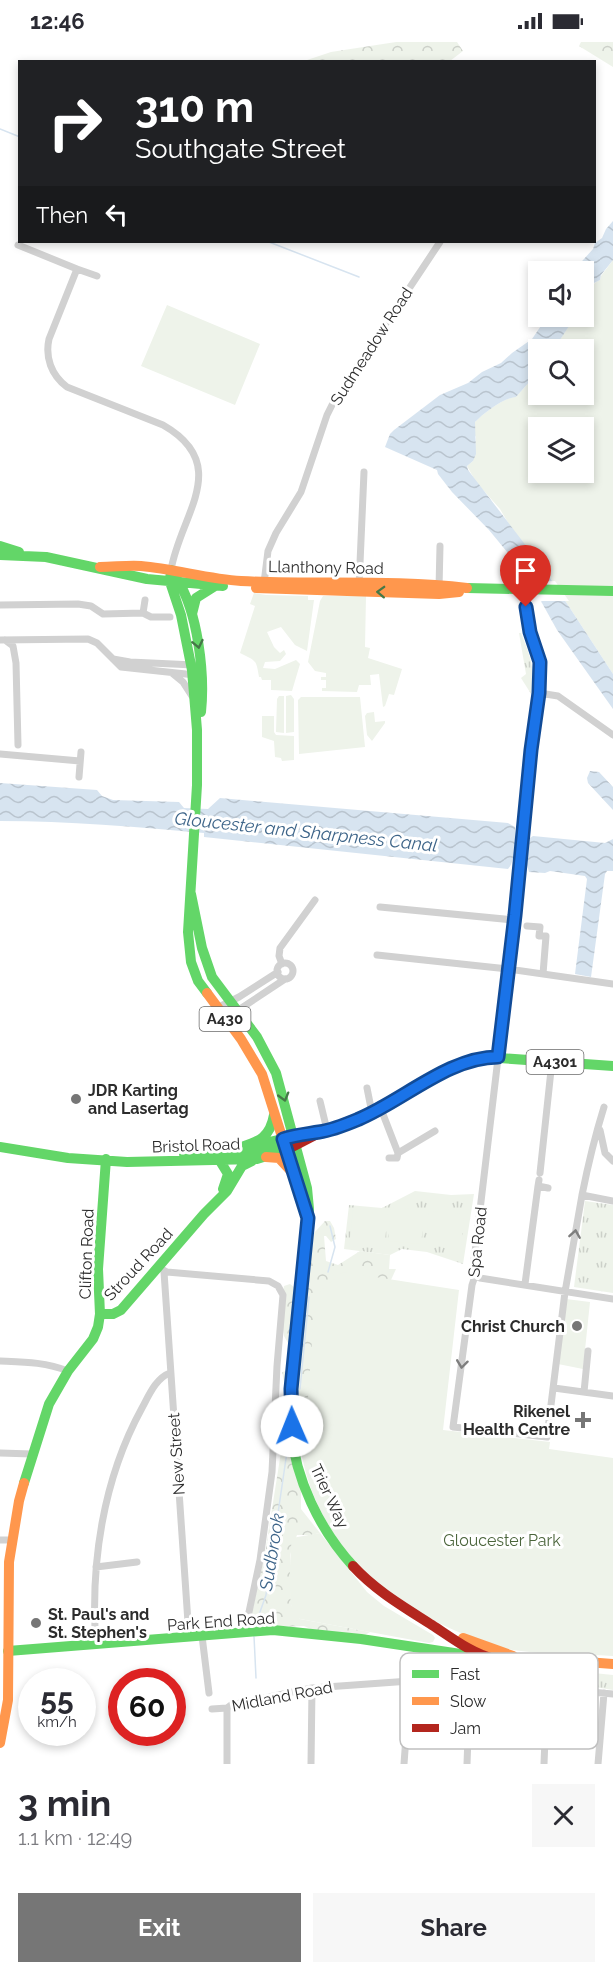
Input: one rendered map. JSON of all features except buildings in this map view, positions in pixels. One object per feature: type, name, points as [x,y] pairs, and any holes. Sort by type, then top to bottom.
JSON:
[{"type":"main road","points":[[0,546],[25,555]]},
{"type":"main road","points":[[0,555],[25,555],[100,567],[120,573],[174,578]]},
{"type":"main road","points":[[0,561],[25,555]]},
{"type":"main road","points":[[100,567],[126,566],[174,578]]},
{"type":"main road","name":"Llanthony Road","points":[[174,578],[214,579],[264,585]]},
{"type":"main road","name":"Llanthony Road","points":[[174,578],[215,586],[613,591]]},
{"type":"main road","points":[[174,578],[191,617],[197,670],[203,697],[197,730]]},
{"type":"main road","name":"A430","points":[[174,578],[181,615],[197,670],[196,785],[188,932],[191,962],[198,981],[257,1037],[272,1062],[282,1089],[289,1143]]},
{"type":"main road","points":[[191,617],[196,598],[215,586]]},
{"type":"main road","name":"A430","points":[[191,894],[206,964],[262,1074],[272,1106],[289,1143]]},
{"type":"main road","name":"A4301","points":[[289,1143],[377,1111],[459,1065],[485,1057],[613,1066]]},
{"type":"main road","points":[[221,1195],[228,1174],[225,1155],[256,1142],[269,1133],[273,1123],[272,1106]]},
{"type":"main road","name":"Bristol Road","points":[[225,1155],[289,1143]]},
{"type":"main road","name":"Bristol Road","points":[[0,1147],[68,1158],[113,1159],[125,1155],[225,1155],[261,1158],[289,1143]]},
{"type":"main road","name":"Trier Way","points":[[289,1143],[295,1176],[308,1218]]},
{"type":"main road","name":"Trier Way","points":[[289,1143],[307,1188],[308,1218],[291,1389],[293,1442],[300,1469],[320,1518],[342,1553],[357,1570],[394,1602],[447,1636],[480,1653]]},
{"type":"main road","points":[[261,1158],[279,1158],[295,1176]]},
{"type":"main road","name":"Stroud Road","points":[[0,1743],[8,1700],[4,1651],[12,1540],[19,1501],[49,1404],[68,1371],[93,1339],[100,1314],[112,1314],[120,1310],[161,1269],[231,1185],[242,1166],[261,1158]]},
{"type":"main road","name":"Clifton Road","points":[[100,1314],[97,1283],[103,1194],[113,1159]]},
{"type":"main road","name":"Park End Road","points":[[4,1651],[274,1630],[340,1636],[435,1650]]},
{"type":"main road","name":"Trier Way","points":[[440,1630],[503,1653]]},
{"type":"main road","name":"Trier Way","points":[[465,1646],[477,1644]]},
{"type":"main road","points":[[435,1650],[465,1646]]},
{"type":"main road","points":[[435,1650],[450,1653]]},
{"type":"main road","name":"Trier Way","points":[[598,1663],[613,1664]]},
{"type":"street","name":"Sudmeadow Road","points":[[264,585],[268,550],[301,492],[333,403],[439,243]]},
{"type":"street","points":[[19,245],[97,276]]},
{"type":"street","points":[[77,269],[47,347],[53,372],[61,383],[75,391],[163,425],[176,433],[186,442],[197,462],[199,486],[175,554],[174,578]]},
{"type":"street","points":[[359,587],[364,472]]},
{"type":"street","points":[[440,546],[440,589]]},
{"type":"street","points":[[498,1057],[539,693],[540,662],[530,632],[525,591]]},
{"type":"street","points":[[143,614],[145,600]]},
{"type":"street","points":[[0,605],[78,604],[91,606],[103,614],[170,617]]},
{"type":"street","points":[[4,640],[92,640],[118,665],[126,668],[172,672],[197,670]]},
{"type":"street","points":[[4,640],[18,649]]},
{"type":"street","points":[[4,640],[13,646],[16,663],[18,745]]},
{"type":"street","points":[[16,663],[18,649],[23,644],[36,640]]},
{"type":"street","points":[[113,659],[197,670]]},
{"type":"street","points":[[172,672],[187,687],[195,704]]},
{"type":"street","points":[[539,693],[558,696],[613,735]]},
{"type":"street","points":[[79,777],[81,752]]},
{"type":"street","points":[[0,753],[80,760]]},
{"type":"street","points":[[282,964],[279,956],[280,948],[315,900]]},
{"type":"street","points":[[381,907],[514,920]]},
{"type":"street","points":[[527,926],[540,927],[539,936],[546,936],[543,974]]},
{"type":"street","points":[[377,955],[508,969],[613,984]]},
{"type":"street","points":[[282,964],[289,964],[292,968],[291,976],[227,1009],[278,972],[282,964]]},
{"type":"street","points":[[278,972],[280,977],[285,979]]},
{"type":"street","name":"Spa Road","points":[[498,1057],[473,1269],[475,1276],[453,1427],[547,1437],[554,1388]]},
{"type":"street","points":[[525,1284],[552,1061]]},
{"type":"street","points":[[367,1088],[398,1153]]},
{"type":"street","points":[[320,1101],[324,1131]]},
{"type":"street","points":[[604,1107],[590,1152],[582,1195],[565,1292],[554,1388],[613,1396]]},
{"type":"street","points":[[599,1127],[603,1148],[613,1161]]},
{"type":"street","points":[[389,1158],[397,1158],[398,1153],[435,1131]]},
{"type":"street","points":[[539,1180],[548,1188]]},
{"type":"street","points":[[582,1195],[613,1201]]},
{"type":"street","points":[[161,1269],[269,1281],[278,1286],[283,1295],[272,1472],[260,1560],[245,1631]]},
{"type":"street","name":"New Street","points":[[161,1269],[189,1637]]},
{"type":"street","points":[[475,1276],[613,1299]]},
{"type":"street","points":[[584,1392],[588,1351]]},
{"type":"street","points":[[0,1361],[38,1362],[68,1371]]},
{"type":"street","points":[[96,1645],[96,1567],[110,1486],[124,1444],[155,1385],[162,1377],[170,1373]]},
{"type":"street","points":[[0,1453],[32,1454]]},
{"type":"street","points":[[0,1540],[12,1540]]},
{"type":"street","points":[[96,1567],[137,1562]]},
{"type":"street","points":[[202,1636],[209,1693]]},
{"type":"street","name":"Midland Road","points":[[212,1709],[227,1708],[231,1705],[312,1688],[400,1682]]},
{"type":"street","points":[[311,1764],[312,1688]]},
{"type":"street","points":[[598,1692],[613,1694]]},
{"type":"street","points":[[598,1764],[604,1693]]},
{"type":"street","points":[[227,1708],[227,1764]]},
{"type":"street","points":[[404,1764],[405,1749]]},
{"type":"street","points":[[467,1764],[468,1749]]},
{"type":"street","points":[[544,1764],[545,1749]]},
{"type":"green space","points":[[396,42],[457,42],[463,51],[451,60],[307,60],[331,52]]},
{"type":"green space","points":[[581,42],[613,42],[613,67],[579,46]]},
{"type":"green space","points":[[613,260],[613,674],[547,573],[513,531],[500,509],[476,482],[467,466],[473,461],[475,422],[500,403],[516,397],[528,383],[528,405],[594,405],[594,339],[560,339],[568,327],[594,327],[594,284],[600,280]]},
{"type":"green space","points":[[167,305],[260,344],[235,405],[141,366]]},
{"type":"green space","points":[[254,593],[308,596],[308,600],[314,600],[307,651],[295,645],[281,627],[267,632],[274,647],[280,653],[284,650],[286,654],[280,661],[265,662],[263,668],[275,669],[296,660],[300,664],[292,691],[271,690],[271,680],[262,680],[254,661],[240,653],[255,606],[250,604]]},
{"type":"green space","points":[[323,596],[366,596],[365,647],[370,648],[368,658],[402,669],[394,695],[389,694],[385,706],[383,707],[379,674],[370,675],[371,685],[359,685],[357,692],[322,691],[322,688],[326,688],[326,680],[321,680],[321,677],[326,677],[326,673],[315,671],[308,662],[320,601]]},
{"type":"green space","points":[[519,633],[521,633],[532,664],[533,697],[521,678],[526,674]]},
{"type":"green space","points":[[291,695],[294,699],[294,732],[286,733],[286,696]]},
{"type":"green space","points":[[279,696],[284,696],[284,733],[276,732]]},
{"type":"green space","points":[[301,697],[360,697],[365,747],[299,754],[298,700]]},
{"type":"green space","points":[[374,712],[375,722],[385,721],[385,723],[372,741],[367,735],[365,716],[367,713]]},
{"type":"green space","points":[[262,716],[274,716],[276,735],[294,736],[294,760],[282,761],[281,758],[275,757],[274,741],[262,737]]},
{"type":"green space","points":[[415,1191],[451,1195],[474,1194],[463,1264],[427,1252],[402,1249],[390,1255],[344,1249],[349,1205],[382,1208]]},
{"type":"green space","points":[[585,1201],[613,1205],[613,1293],[574,1287]]},
{"type":"green space","points":[[391,1207],[425,1210],[421,1244],[388,1241]]},
{"type":"green space","points":[[353,1210],[388,1214],[384,1249],[349,1246]]},
{"type":"green space","points":[[429,1211],[464,1214],[461,1249],[426,1245]]},
{"type":"green space","points":[[325,1221],[330,1221],[336,1239],[331,1242],[324,1236],[326,1261],[338,1265],[360,1251],[390,1255],[389,1269],[396,1269],[317,1442],[302,1455],[296,1435],[301,1509],[320,1533],[297,1535],[290,1555],[291,1605],[300,1619],[370,1632],[365,1635],[313,1630],[304,1626],[275,1627],[253,1624],[250,1621],[265,1553],[284,1433],[281,1410],[286,1391],[282,1372],[295,1369],[292,1350],[284,1336],[280,1312],[284,1286],[290,1284],[306,1296],[314,1233]]},
{"type":"green space","name":"Gloucester Park","points":[[343,1272],[459,1290],[443,1430],[550,1442],[549,1449],[613,1458],[613,1656],[598,1656],[598,1653],[541,1653],[513,1650],[484,1642],[427,1617],[400,1600],[353,1558],[334,1533],[318,1506],[307,1476],[300,1444],[310,1442],[306,1426],[314,1313],[321,1290]]},
{"type":"green space","points":[[566,1299],[590,1302],[583,1369],[558,1364]]},
{"type":"green space","points":[[320,1533],[367,1592],[384,1606],[433,1635],[435,1638],[433,1642],[300,1619],[296,1616],[291,1607],[290,1598],[292,1538]]},
{"type":"green space","points":[[598,1673],[613,1675],[613,1690],[598,1688]]},
{"type":"water","points":[[613,221],[613,260],[601,275],[600,280],[594,283],[594,261],[582,261],[593,249],[595,243],[602,238]]},
{"type":"water","points":[[540,327],[568,327],[561,339],[532,339]]},
{"type":"water","points":[[528,342],[528,383],[516,397],[488,410],[475,422],[476,454],[467,466],[468,470],[547,573],[613,674],[613,709],[557,630],[542,603],[524,580],[517,564],[489,530],[452,492],[437,470],[385,447],[394,430],[440,395],[468,383],[482,372],[501,363]]},
{"type":"water","points":[[590,771],[599,772],[613,787],[613,810],[588,783],[587,778]]},
{"type":"water","name":"Gloucester and Sharpness Canal","points":[[0,783],[97,790],[102,796],[113,800],[179,802],[184,808],[208,809],[220,798],[508,823],[515,827],[516,843],[519,847],[529,845],[530,838],[533,836],[605,843],[613,839],[613,871],[607,871],[605,874],[591,977],[575,974],[587,879],[585,876],[550,871],[529,872],[525,858],[519,857],[513,859],[508,869],[204,837],[204,833],[77,823],[0,821]]},
{"type":"pier","points":[[555,581],[569,601],[539,603],[522,582]]},
{"type":"waterway","points":[[0,129],[18,136]]},
{"type":"waterway","points":[[272,243],[359,277]]},
{"type":"waterway","name":"Sudbrook","points":[[328,1272],[335,1247],[330,1226]]},
{"type":"waterway","name":"Sudbrook","points":[[300,1389],[309,1297]]},
{"type":"waterway","name":"Sudbrook","points":[[255,1626],[266,1595],[288,1445]]},
{"type":"waterway","name":"Sudbrook","points":[[254,1636],[256,1678]]},
{"type":"traffic: fast","points":[[0,546],[19,552]]},
{"type":"traffic: fast","points":[[0,555],[46,557],[147,579],[223,586]]},
{"type":"traffic: fast","points":[[171,570],[170,582],[181,615],[192,670],[197,730],[197,785],[188,932],[191,962],[198,981],[207,993]]},
{"type":"traffic: fast","points":[[177,579],[195,626],[201,662],[201,712]]},
{"type":"traffic: fast","points":[[192,614],[196,598],[215,586]]},
{"type":"traffic: fast","points":[[467,588],[613,591]]},
{"type":"traffic: fast","points":[[191,894],[202,948],[212,977],[257,1037],[276,1073],[307,1188],[309,1209],[292,1379],[293,1448],[311,1503],[330,1536],[353,1566]]},
{"type":"traffic: fast","points":[[455,1067],[485,1057],[613,1066]]},
{"type":"traffic: fast","points":[[230,1151],[253,1143],[264,1136],[272,1124],[274,1115]]},
{"type":"traffic: fast","points":[[252,1146],[283,1139]]},
{"type":"traffic: fast","points":[[233,1153],[251,1152],[291,1143]]},
{"type":"traffic: fast","points":[[0,1147],[68,1158],[127,1162],[257,1159],[286,1150]]},
{"type":"traffic: fast","points":[[184,1154],[237,1150]]},
{"type":"traffic: fast","points":[[24,1483],[49,1404],[68,1371],[93,1339],[98,1327],[100,1314],[98,1269],[106,1159]]},
{"type":"traffic: fast","points":[[220,1161],[228,1174],[223,1189]]},
{"type":"traffic: fast","points":[[100,1314],[113,1314],[121,1310],[204,1214],[227,1191],[242,1166],[252,1161]]},
{"type":"traffic: fast","points":[[8,1651],[273,1630],[361,1639],[454,1653]]},
{"type":"traffic: slow","points":[[100,567],[141,566],[241,581],[383,583],[467,588]]},
{"type":"traffic: slow","points":[[256,588],[439,594],[459,592]]},
{"type":"traffic: slow","points":[[207,993],[241,1039],[262,1074],[305,1209]]},
{"type":"traffic: slow","points":[[266,1157],[279,1158],[291,1171]]},
{"type":"traffic: slow","points":[[0,1743],[8,1700],[9,1562],[24,1483]]},
{"type":"traffic: slow","points":[[463,1638],[505,1653]]},
{"type":"traffic: slow","points":[[598,1663],[613,1664]]},
{"type":"traffic: jam","points":[[292,1147],[321,1132],[381,1109],[455,1067]]},
{"type":"traffic: jam","points":[[353,1566],[381,1591],[477,1653]]},
{"type":"place","name":"JDR Karting and Lasertag","points":[[76,1099]]},
{"type":"place","name":"Christ Church","points":[[577,1326]]},
{"type":"place","name":"Rikenel Health Centre","points":[[583,1420]]},
{"type":"place","name":"St. Paul's and St. Stephen's","points":[[36,1623]]},
{"type":"route","points":[[292,1426],[291,1389],[308,1218],[283,1139],[303,1133],[321,1132],[351,1122],[395,1102],[459,1065],[485,1057],[498,1057],[539,693],[540,662],[530,632],[526,607]]}]
